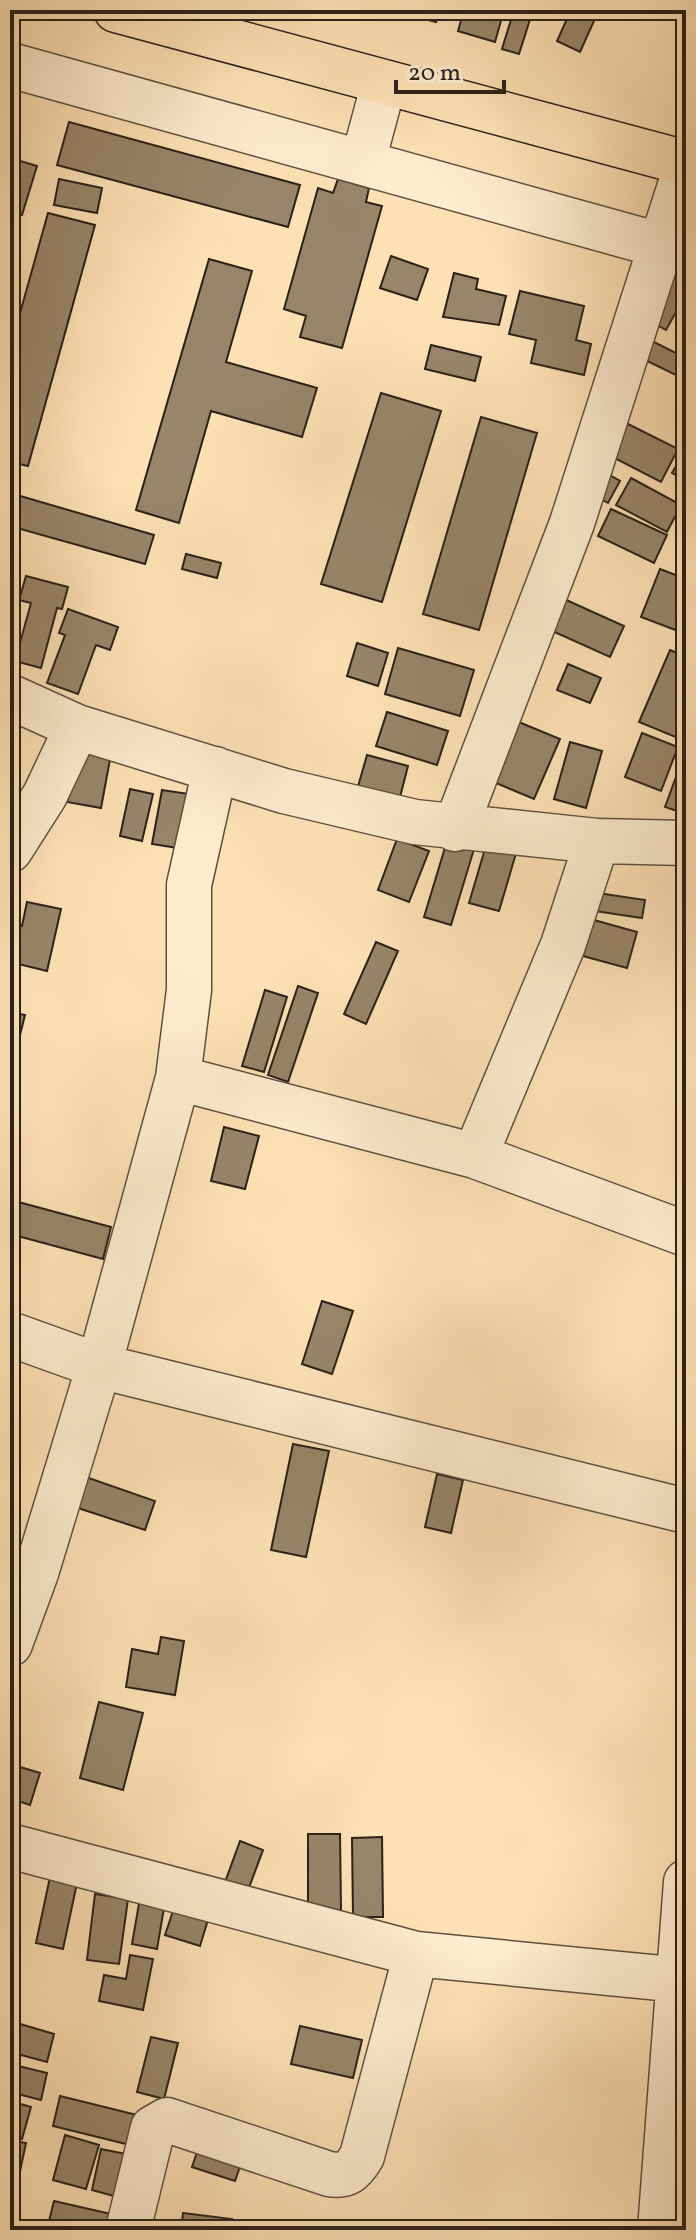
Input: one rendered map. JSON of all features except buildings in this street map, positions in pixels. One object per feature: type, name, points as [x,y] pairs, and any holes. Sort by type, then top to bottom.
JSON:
[{"type":"highway","points":[[116,10],[553,125],[686,165]]},
{"type":"street","points":[[10,65],[659,245]]},
{"type":"street","points":[[363,161],[384,83]]},
{"type":"street","points":[[455,829],[572,523],[686,165]]},
{"type":"street","points":[[13,698],[77,727],[284,791],[455,829],[597,841],[686,843]]},
{"type":"street","points":[[10,850],[45,795],[77,727]]},
{"type":"street","points":[[10,1644],[23,1570],[99,1366],[178,1078],[189,990],[189,885],[215,769]]},
{"type":"street","points":[[475,1156],[563,945],[597,841]]},
{"type":"street","points":[[178,1078],[475,1156],[686,1234]]},
{"type":"street","points":[[10,1334],[99,1366],[686,1511]]},
{"type":"street","points":[[10,1846],[416,1954],[682,2004]]},
{"type":"street","points":[[660,2230],[682,2004],[686,1882]]},
{"type":"street","points":[[128,2230],[153,2128],[167,2120],[329,2174],[343,2176],[354,2170],[362,2156],[416,1954]]}]
